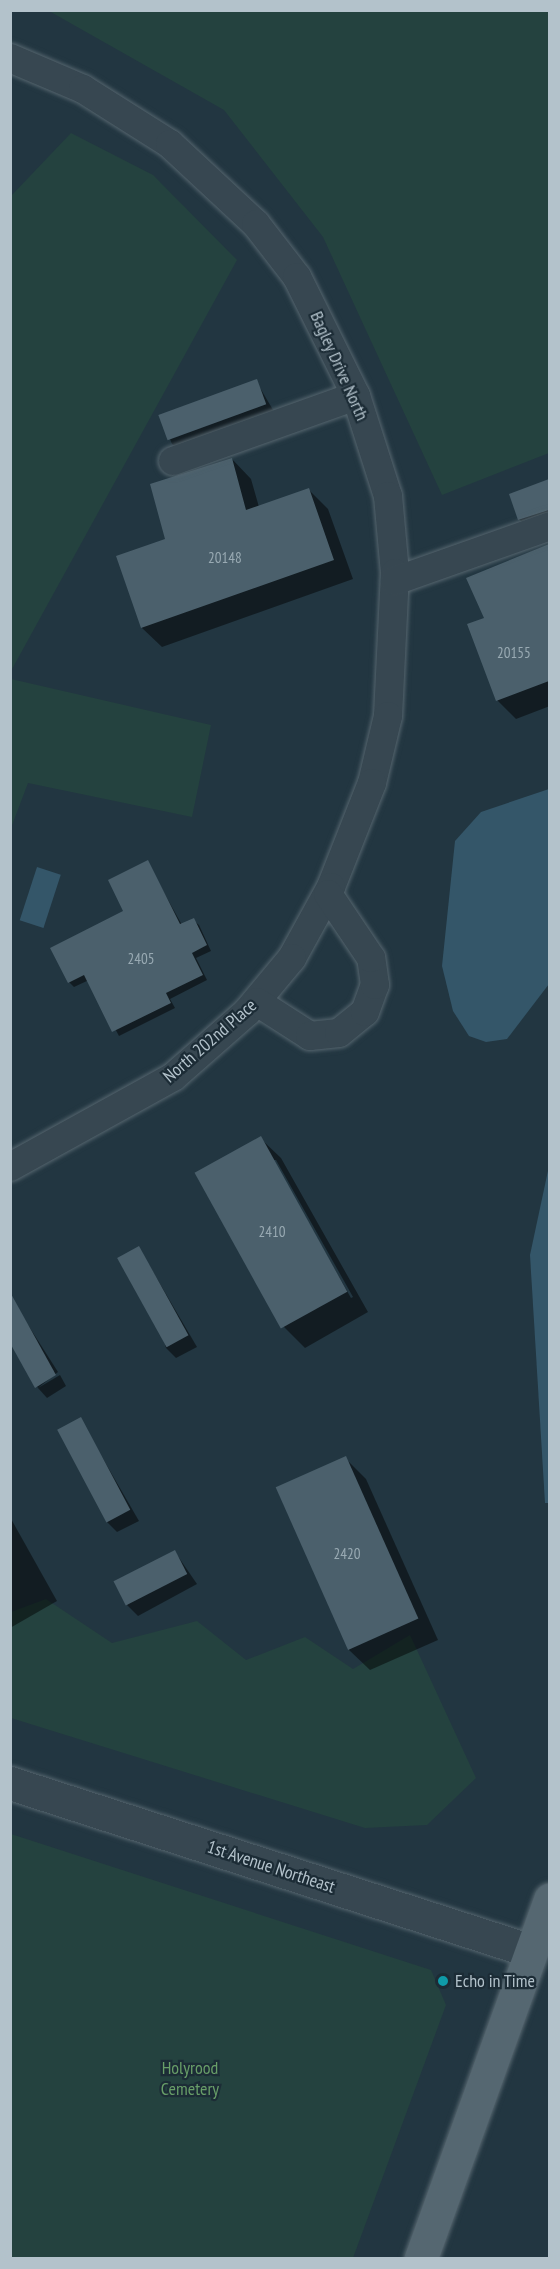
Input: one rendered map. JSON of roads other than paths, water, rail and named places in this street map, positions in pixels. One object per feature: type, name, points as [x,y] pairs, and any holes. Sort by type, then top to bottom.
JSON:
[{"type":"main road","points":[[421,2259],[549,1900]]},
{"type":"street","name":"Bagley Drive North","points":[[10,58],[125,113],[210,178],[297,277],[356,396],[388,496],[395,581],[388,716],[372,783]]},
{"type":"street","points":[[173,461],[356,396]]},
{"type":"street","points":[[395,581],[549,526]]},
{"type":"street","name":"North 202nd Place","points":[[10,1167],[173,1077],[256,1002],[292,958],[328,894],[372,783]]},
{"type":"street","points":[[256,1002],[310,1036],[339,1032],[365,1012],[375,985],[371,958],[328,894]]},
{"type":"street","name":"1st Avenue Northeast","points":[[10,1783],[531,1951]]},
{"type":"water","points":[[549,789],[549,984],[507,1039],[486,1042],[469,1036],[453,1011],[442,966],[455,841],[481,812]]},
{"type":"water","points":[[37,867],[61,875],[43,928],[20,920]]},
{"type":"water","points":[[549,1166],[550,1503],[545,1503],[530,1255]]},
{"type":"place","name":"Echo in Time","points":[[443,1981]]},
{"type":"park label","name":"Holyrood Cemetery","points":[[190,2079]]}]
